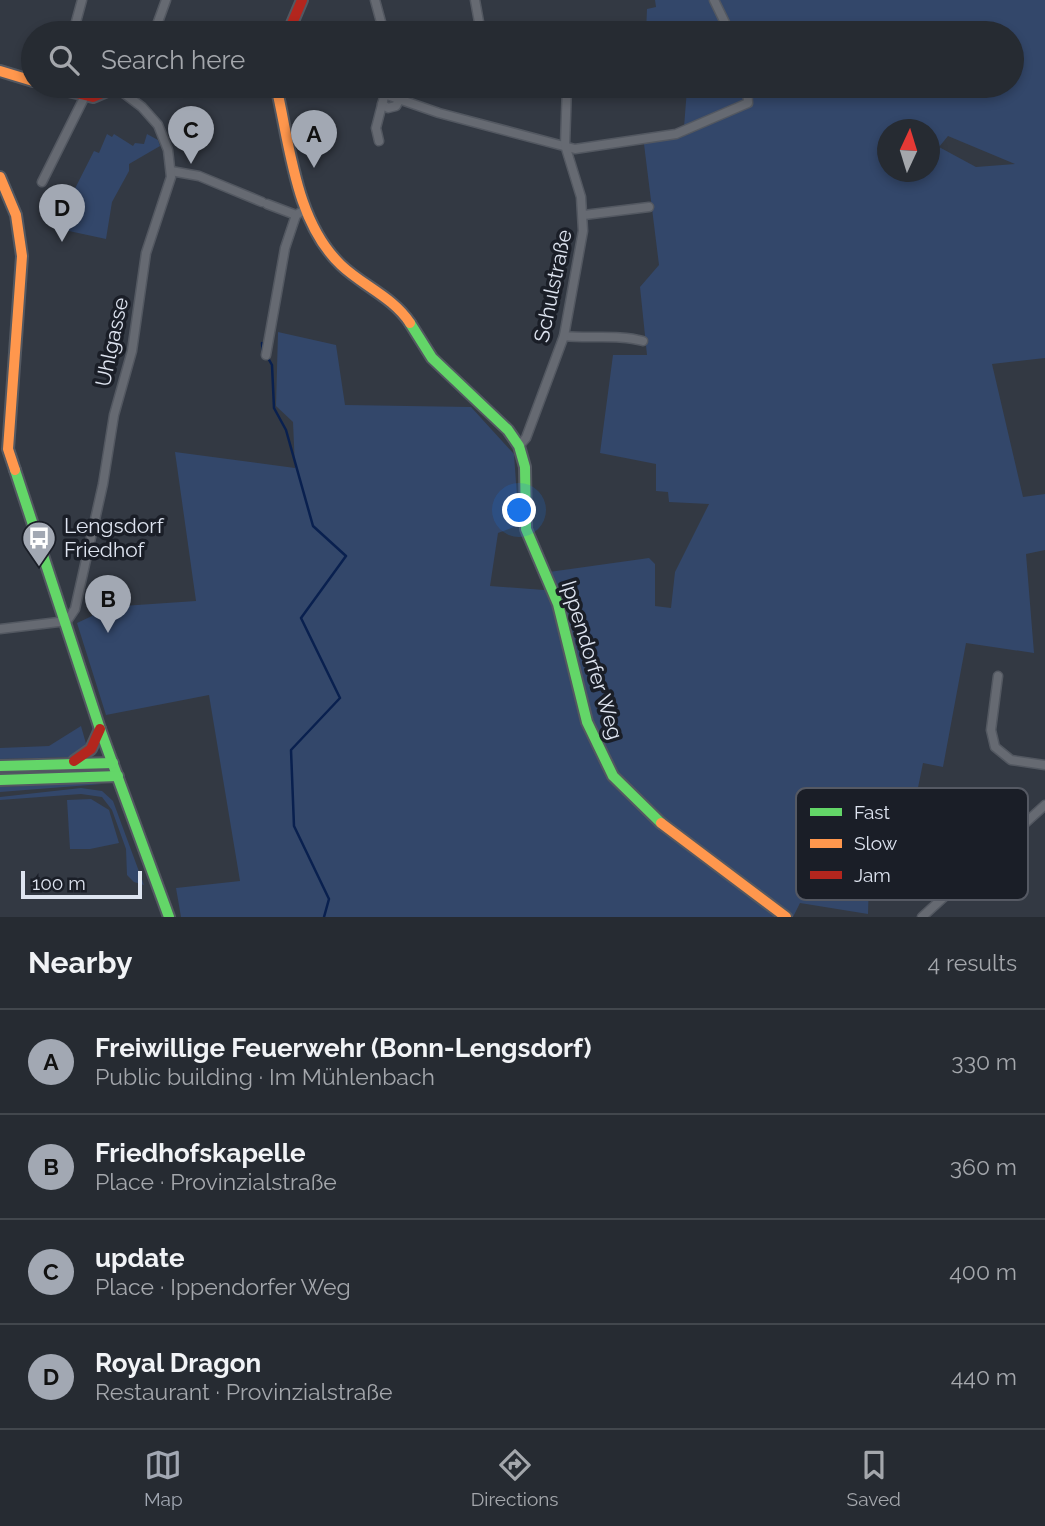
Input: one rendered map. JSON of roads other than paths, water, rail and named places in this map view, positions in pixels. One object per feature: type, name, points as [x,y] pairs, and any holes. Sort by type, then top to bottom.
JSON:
[{"type":"street","points":[[76,21],[82,0]]},
{"type":"street","points":[[158,21],[166,0]]},
{"type":"street","points":[[293,21],[302,0]]},
{"type":"street","points":[[375,0],[381,21]]},
{"type":"street","points":[[475,0],[479,21]]},
{"type":"street","points":[[714,0],[724,21]]},
{"type":"street","points":[[0,71],[21,77]]},
{"type":"street","points":[[42,183],[84,98]]},
{"type":"street","name":"Uhlgasse","points":[[67,621],[75,609],[84,577],[114,415],[132,351],[146,253],[169,189],[171,171],[158,125],[131,98]]},
{"type":"street","points":[[267,355],[266,343],[285,248],[300,213],[278,98]]},
{"type":"street","points":[[379,141],[376,128],[385,98]]},
{"type":"street","points":[[400,98],[439,113],[575,149],[653,139],[685,131],[748,103],[748,98]]},
{"type":"street","name":"Schulstraße","points":[[519,446],[526,438],[564,336],[584,215],[565,145],[567,98]]},
{"type":"street","points":[[171,171],[199,176],[264,203],[300,213]]},
{"type":"street","points":[[0,177],[16,215],[22,254],[12,372],[5,386],[10,459],[67,621],[100,729],[169,917]]},
{"type":"street","points":[[584,215],[649,207]]},
{"type":"street","name":"Ippendorfer Weg","points":[[300,213],[340,264],[402,311],[432,358],[508,430],[519,446],[525,467],[526,529],[558,604],[587,722],[605,762],[630,796],[650,815],[786,917]]},
{"type":"street","points":[[564,336],[595,340],[620,337],[643,341]]},
{"type":"street","points":[[0,373],[12,372]]},
{"type":"street","points":[[0,628],[67,621]]},
{"type":"street","points":[[998,676],[991,730],[995,747],[1011,760],[1045,765]]},
{"type":"street","points":[[68,763],[87,754],[100,729]]},
{"type":"street","points":[[0,766],[113,763]]},
{"type":"street","points":[[0,780],[118,776]]},
{"type":"street","points":[[1028,820],[1045,805]]},
{"type":"street","points":[[922,917],[941,900]]},
{"type":"waterway","points":[[262,343],[263,356]]},
{"type":"waterway","points":[[268,358],[272,365],[274,408],[286,430],[313,526],[346,556],[301,618],[340,698],[291,750],[294,826],[329,899],[324,917]]},
{"type":"place","name":"update","points":[[191,164]]},
{"type":"place","name":"Freiwillige Feuerwehr (Bonn-Lengsdorf)","points":[[314,168]]},
{"type":"place","name":"Royal Dragon","points":[[62,242]]},
{"type":"place","name":"Lengsdorf Friedhof","points":[[39,568]]},
{"type":"place","name":"Friedhofskapelle","points":[[108,633]]}]
